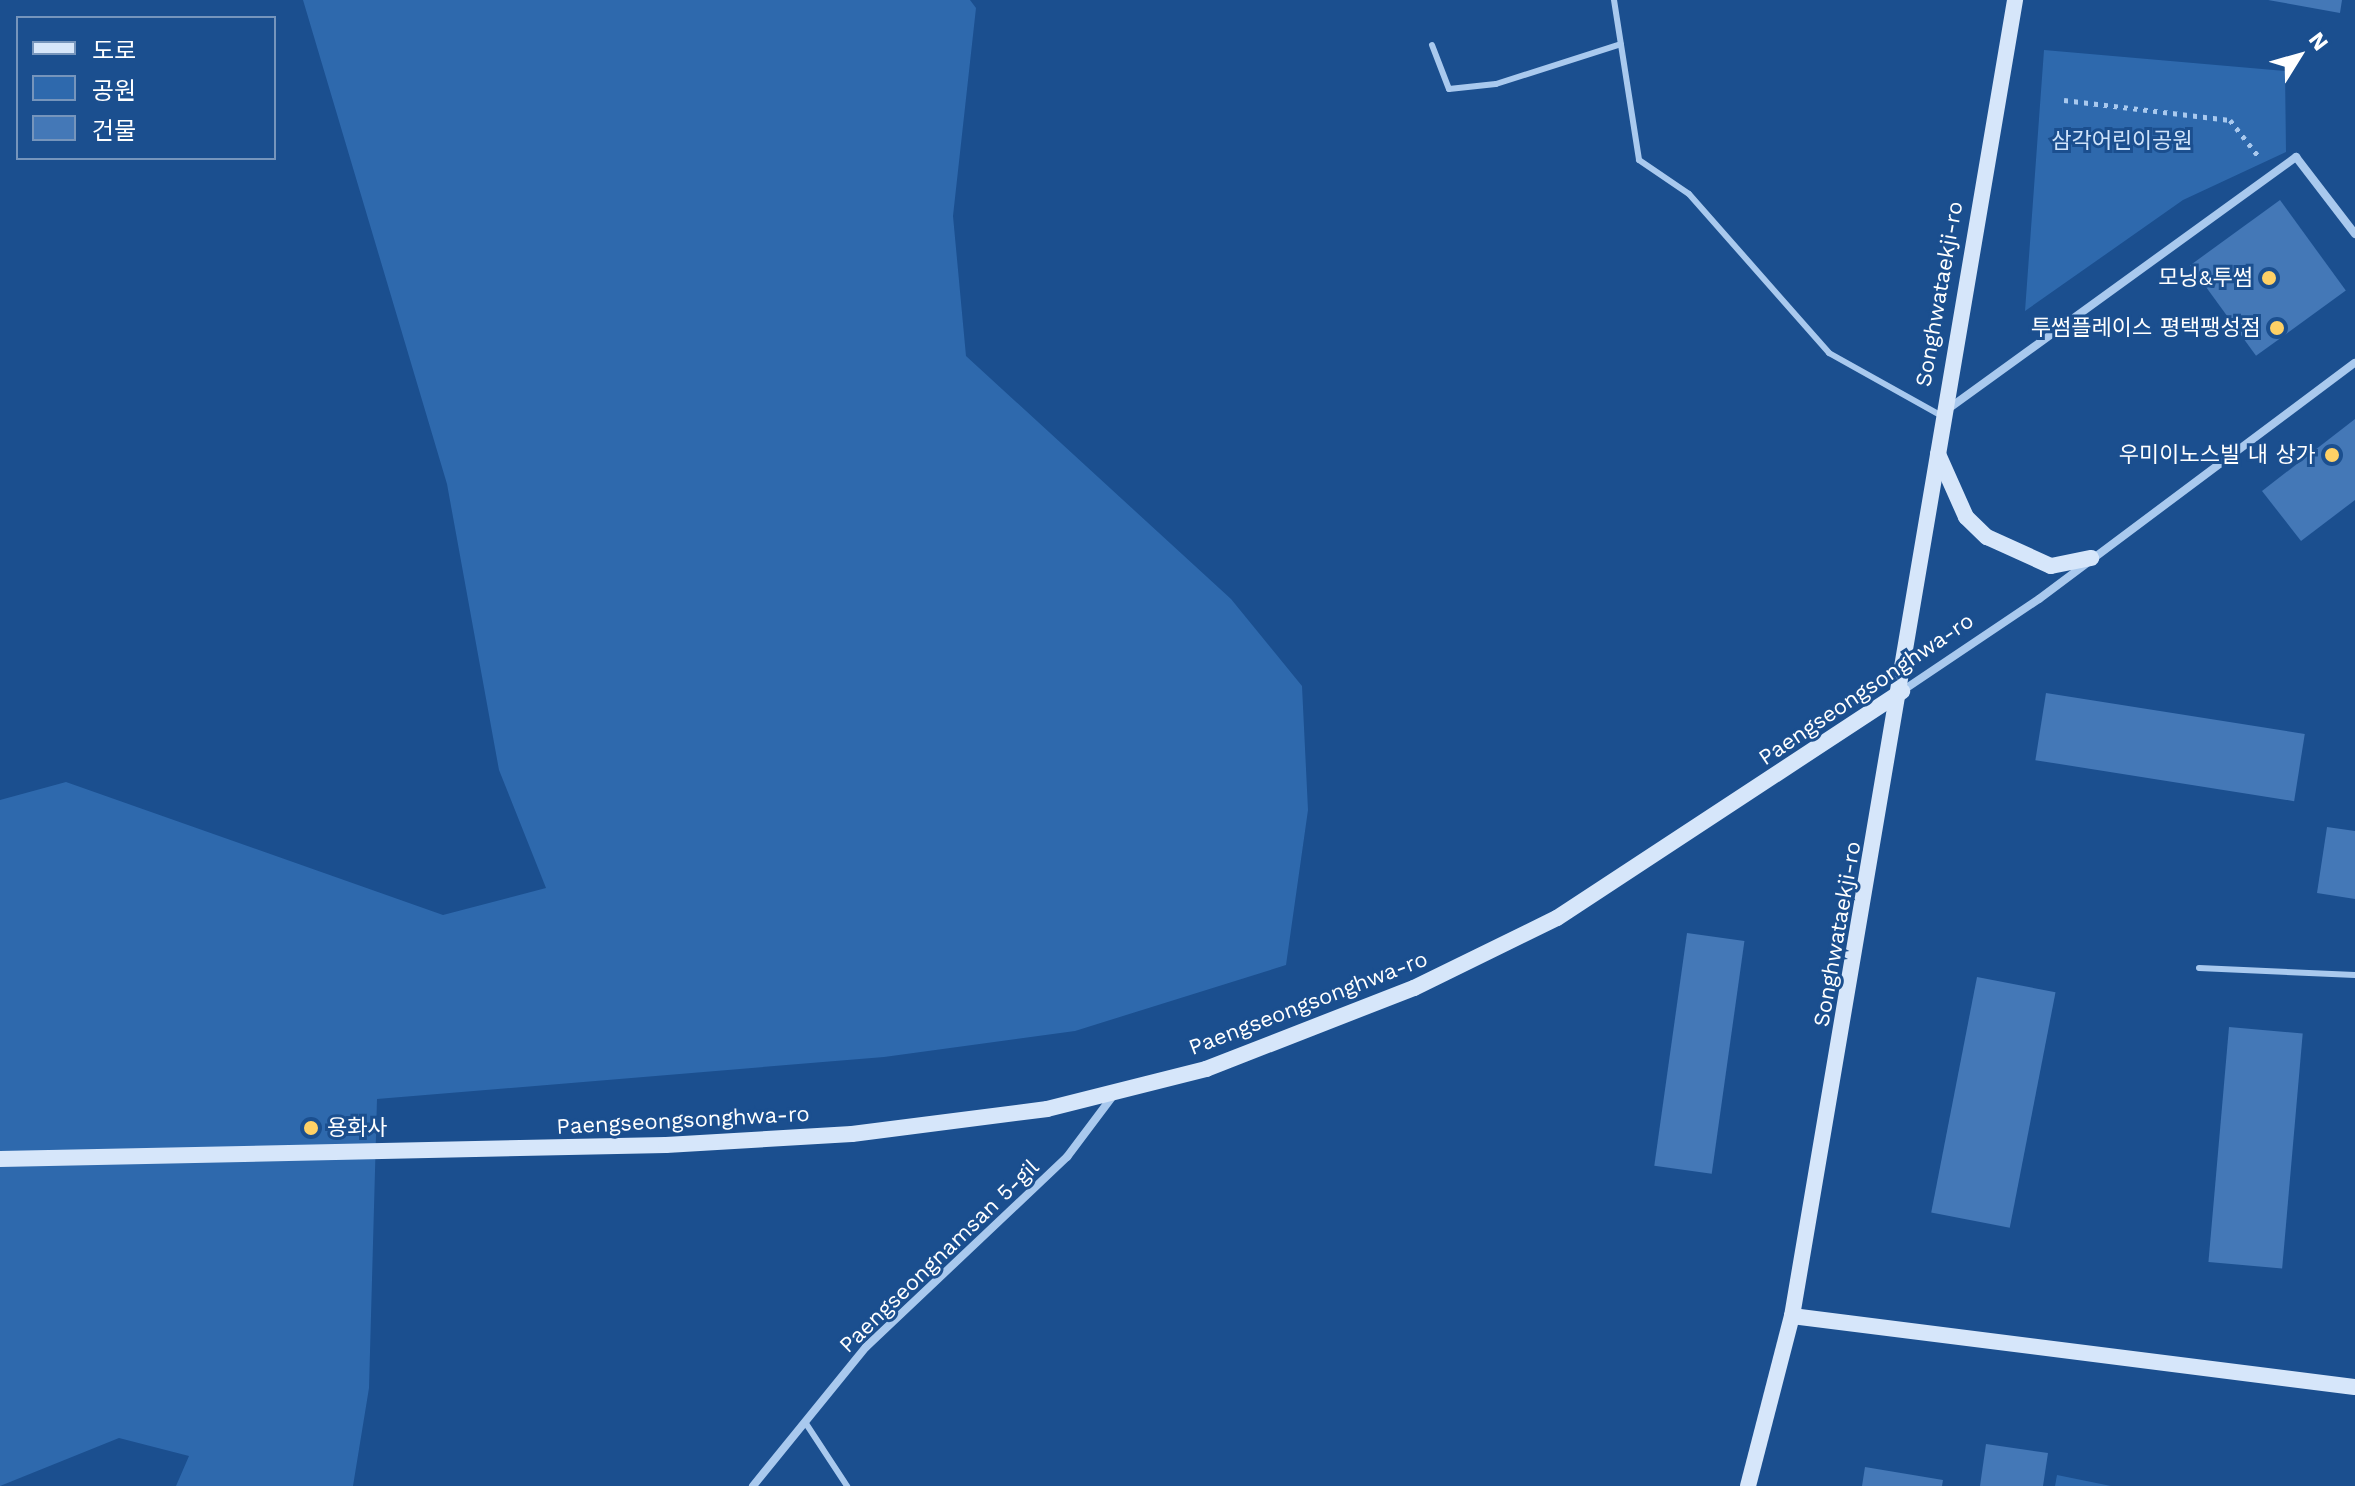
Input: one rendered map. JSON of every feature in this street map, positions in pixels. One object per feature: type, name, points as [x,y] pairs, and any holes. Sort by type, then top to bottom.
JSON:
[{"type":"street","name":"Songhwataekji-ro","points":[[1748,1486],[1792,1316],[1902,691],[1940,415],[2015,0]]},
{"type":"street","points":[[1940,415],[2296,157],[2355,234]]},
{"type":"street","name":"Paengseongsonghwa-ro","points":[[0,1159],[277,1158],[836,1135],[1047,1109],[1206,1069],[1308,1031],[1557,918],[1902,691],[2091,558],[2355,363]]},
{"type":"street","points":[[1937,452],[1966,517],[1987,537],[2051,566],[2091,558]]},
{"type":"street","name":"Paengseongnamsan 5-gil","points":[[753,1486],[866,1347],[1067,1157],[1118,1089]]},
{"type":"street","points":[[1792,1316],[2355,1387]]},
{"type":"lane","points":[[1614,0],[1639,160],[1689,194],[1829,353],[1940,415]]},
{"type":"lane","points":[[1432,45],[1449,89],[1496,84],[1621,44]]},
{"type":"lane","points":[[2199,968],[2355,975]]},
{"type":"lane","points":[[805,1422],[847,1486]]},
{"type":"path","points":[[2064,100],[2230,120],[2272,174]]},
{"type":"green space","points":[[303,0],[970,0],[976,8],[953,216],[966,356],[1231,599],[1302,686],[1308,810],[1286,965],[1075,1031],[884,1057],[377,1099],[369,1388],[353,1486],[176,1486],[189,1456],[119,1438],[0,1486],[0,800],[66,782],[443,915],[546,888],[499,770],[447,484]]},
{"type":"green space","name":"삼각어린이공원","points":[[2044,50],[2285,71],[2286,152],[2183,200],[2025,311]]},
{"type":"green space","points":[[2057,1475],[2111,1486],[2055,1486]]},
{"type":"building","points":[[2268,0],[2342,0],[2340,13]]},
{"type":"building","name":"모닝&투썸","points":[[2280,200],[2346,291],[2256,356],[2190,265]]},
{"type":"building","name":"우미이노스빌 내 상가","points":[[2355,419],[2355,500],[2301,541],[2262,491]]},
{"type":"building","points":[[2046,693],[2305,734],[2294,801],[2035,760]]},
{"type":"building","points":[[2327,827],[2355,831],[2355,899],[2317,893]]},
{"type":"building","points":[[1687,933],[1744,941],[1712,1174],[1654,1166]]},
{"type":"building","points":[[1977,977],[2056,992],[2010,1228],[1931,1213]]},
{"type":"building","points":[[2229,1027],[2303,1033],[2282,1269],[2208,1262]]},
{"type":"building","points":[[1986,1444],[2048,1453],[2043,1486],[1980,1486]]},
{"type":"building","points":[[1865,1467],[1943,1480],[1942,1486],[1862,1486]]},
{"type":"place","name":"모닝&투썸","points":[[2269,278]]},
{"type":"place","name":"투썸플레이스 평택팽성점","points":[[2277,328]]},
{"type":"place","name":"우미이노스빌 내 상가","points":[[2332,455]]},
{"type":"place","name":"용화사","points":[[311,1128]]}]
